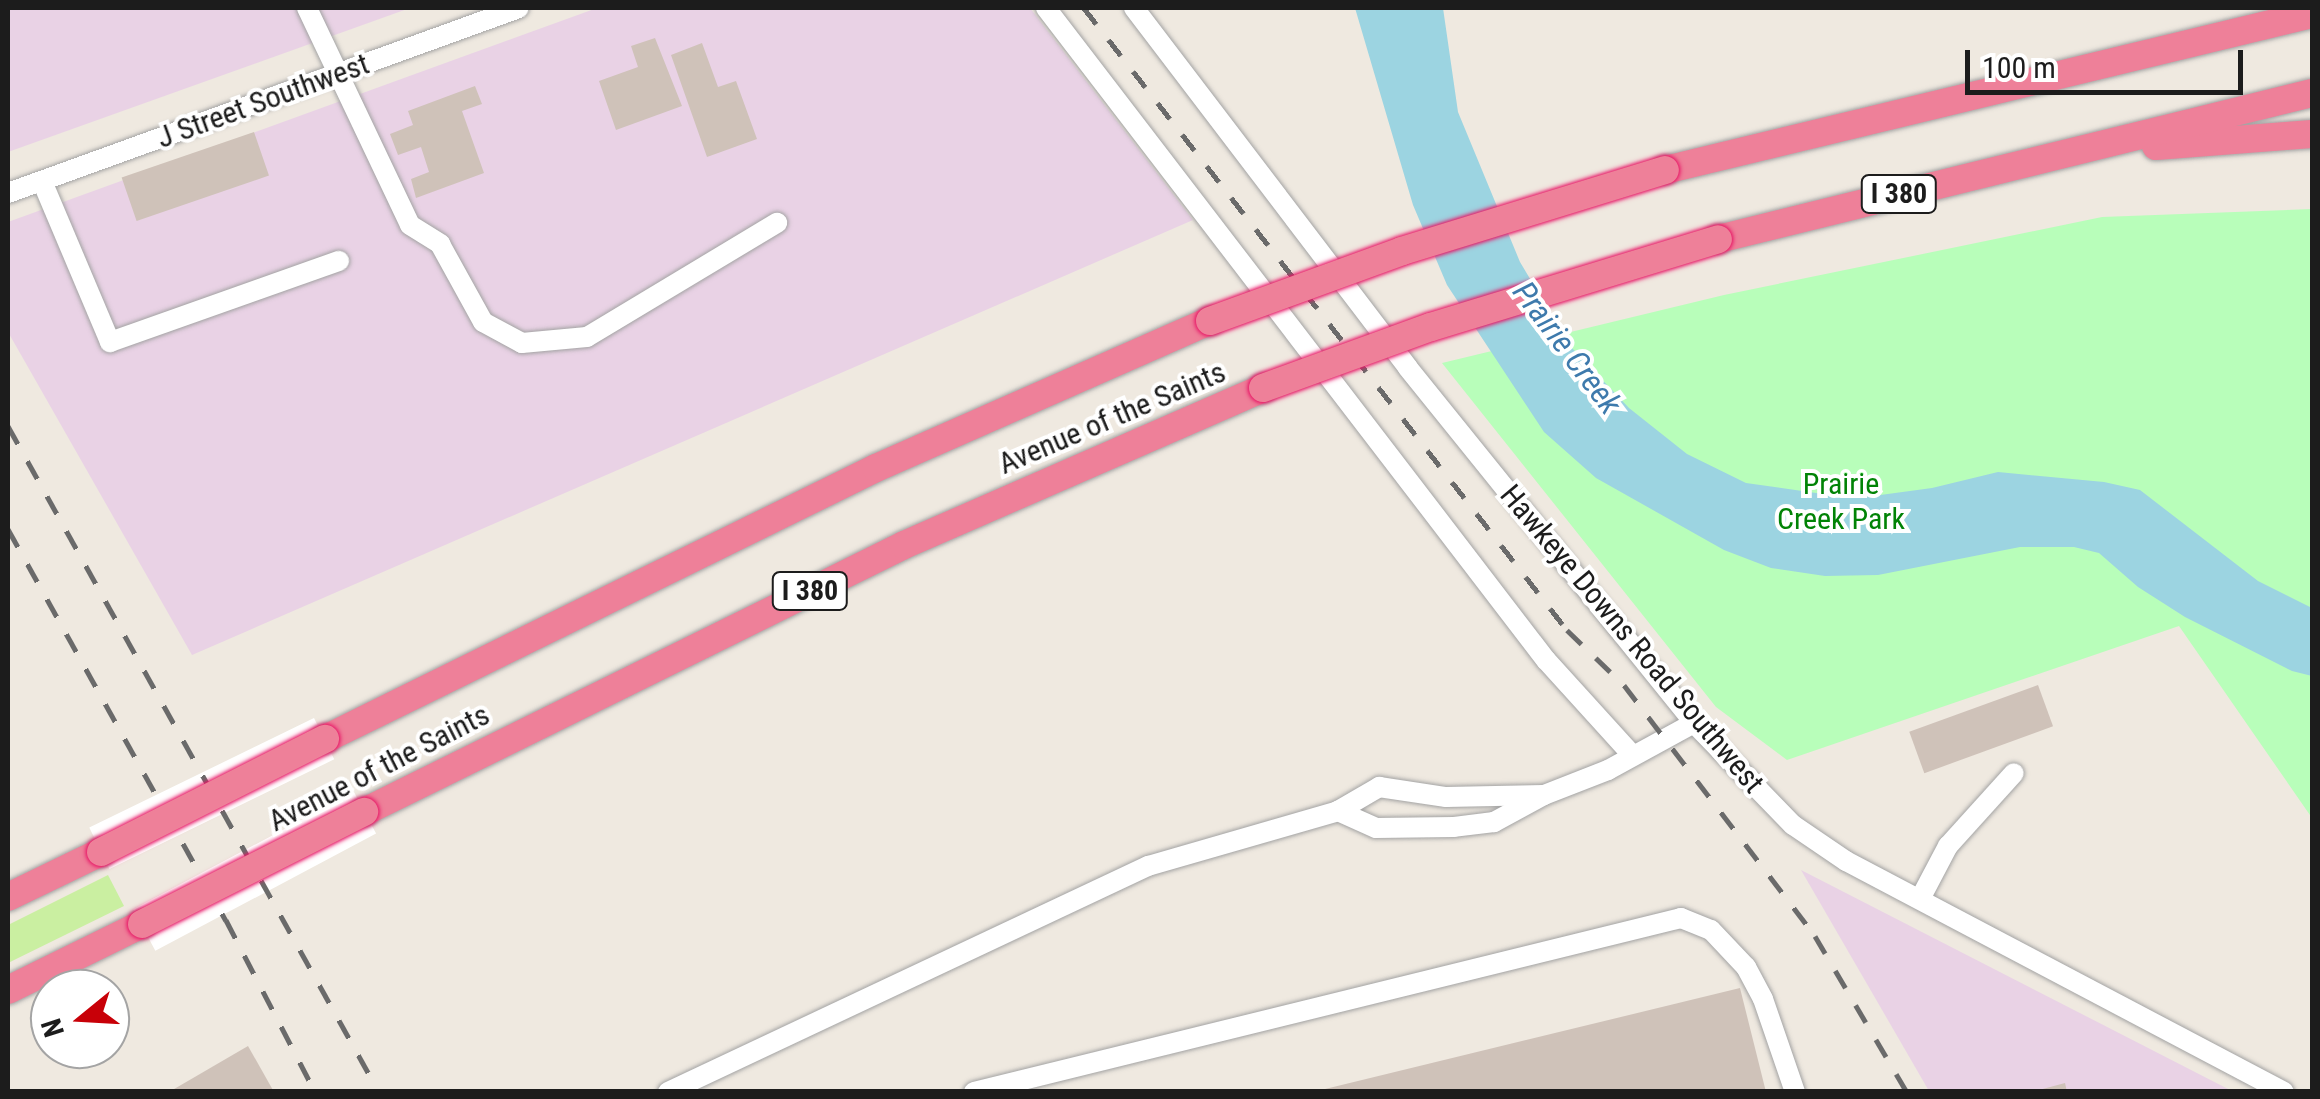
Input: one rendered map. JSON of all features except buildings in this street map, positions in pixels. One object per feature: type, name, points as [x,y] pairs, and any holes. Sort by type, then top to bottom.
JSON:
[{"type":"highway","name":"Avenue of the Saints","points":[[8,897],[876,468],[1210,321],[1402,251],[1665,170],[2312,14]]},
{"type":"highway","name":"Avenue of the Saints","points":[[8,993],[904,545],[1264,388],[1431,327],[1718,240],[2312,93]]},
{"type":"highway","points":[[2080,152],[2312,134]]},
{"type":"highway","points":[[8,888],[68,867]]},
{"type":"street","points":[[307,8],[410,226],[440,244],[484,322],[522,343],[587,337],[777,223]]},
{"type":"street","name":"J Street Southwest","points":[[8,193],[518,8]]},
{"type":"street","points":[[1046,8],[1546,660],[1632,755]]},
{"type":"street","name":"Hawkeye Downs Road Southwest","points":[[1134,8],[1408,368],[1694,723],[1793,826],[1846,861],[2284,1092]]},
{"type":"street","points":[[42,181],[110,342],[339,261]]},
{"type":"street","points":[[1338,811],[1376,828],[1454,828],[1494,822],[1694,723]]},
{"type":"street","points":[[1920,899],[1948,846],[2014,773]]},
{"type":"street","points":[[668,1092],[1148,866],[1338,811],[1378,787],[1446,797],[1544,795]]},
{"type":"street","points":[[974,1092],[1681,918],[1710,930],[1746,967],[1763,998],[1795,1092]]},
{"type":"shaded area","points":[[8,8],[410,8],[8,152]]},
{"type":"shaded area","points":[[597,8],[1030,8],[1193,220],[192,655],[8,332],[8,222]]},
{"type":"shaded area","points":[[1801,870],[2232,1091],[1929,1091]]},
{"type":"green space","name":"Prairie Creek Park","points":[[2312,209],[2312,818],[2179,626],[1787,760],[1716,707],[1442,363],[1724,295],[2102,217]]},
{"type":"green space","points":[[108,875],[124,906],[8,963],[8,925]]},
{"type":"water","name":"Prairie Creek","points":[[1355,8],[1443,8],[1458,112],[1520,262],[1571,347],[1629,408],[1687,454],[1746,483],[1823,494],[1873,496],[1932,488],[1998,472],[2104,482],[2140,490],[2258,581],[2312,608],[2312,676],[2292,671],[2185,617],[2138,587],[2099,553],[2074,547],[2020,547],[1878,575],[1825,576],[1771,568],[1724,550],[1596,478],[1544,432],[1447,285],[1413,205]]},
{"type":"pier","points":[[314,718],[334,759],[109,869],[89,828]]},
{"type":"pier","points":[[354,792],[376,833],[155,951],[133,909]]},
{"type":"railway","points":[[1084,8],[1567,630],[1624,685],[1815,936],[1907,1092]]},
{"type":"railway","points":[[8,426],[379,1092]]},
{"type":"railway","points":[[8,529],[226,920],[315,1092]]}]
